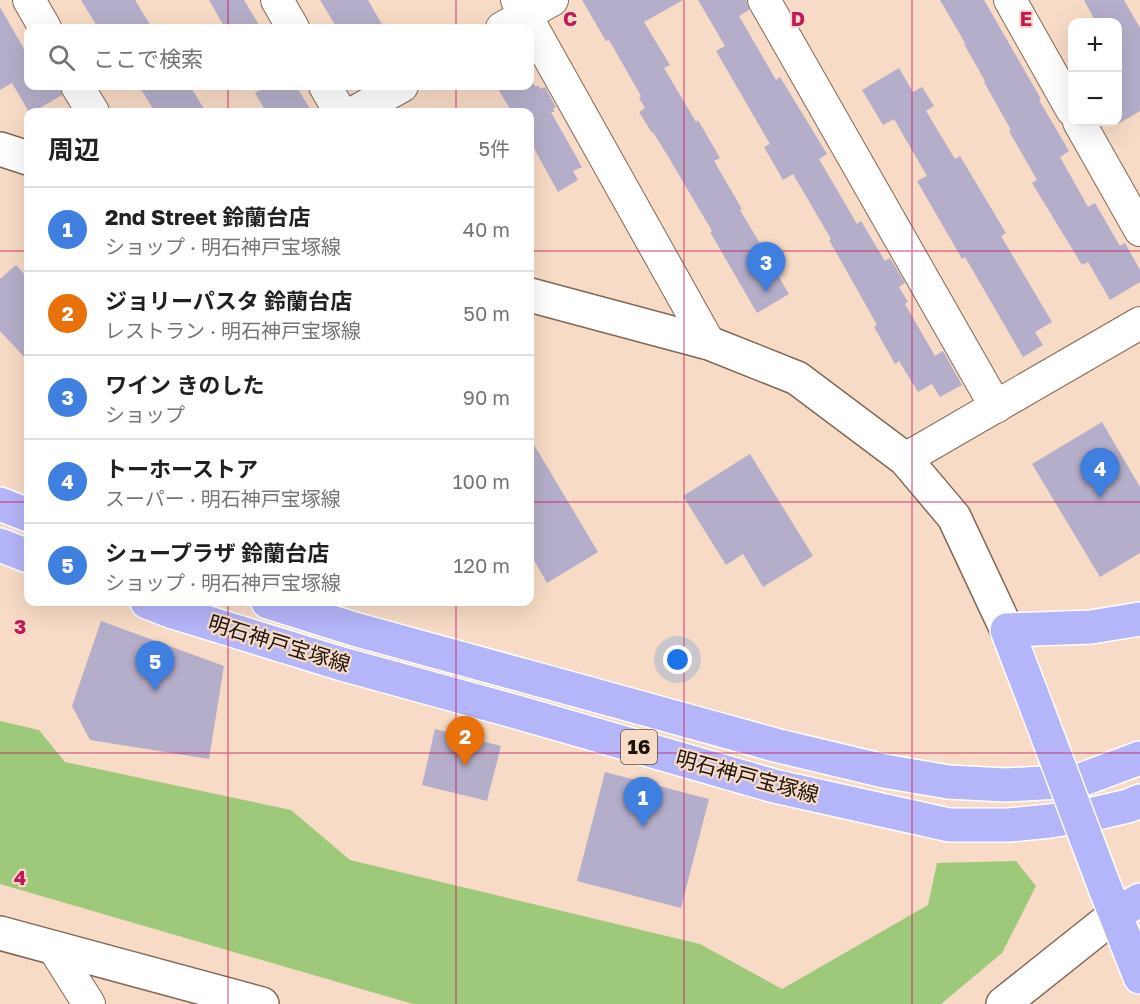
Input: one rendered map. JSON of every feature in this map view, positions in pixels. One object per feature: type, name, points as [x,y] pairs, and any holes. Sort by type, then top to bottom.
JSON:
[{"type":"main road","points":[[0,504],[24,513]]},
{"type":"main road","points":[[0,545],[24,554]]},
{"type":"main road","name":"明石神戸宝塚線","points":[[158,606],[342,664],[774,786],[949,825],[1010,825],[1050,821],[1089,815],[1140,801]]},
{"type":"main road","name":"明石神戸宝塚線","points":[[281,606],[540,681],[775,745],[884,771],[948,782],[1006,785],[1078,781],[1140,758]]},
{"type":"main road","points":[[1140,619],[1091,627],[1006,630],[1120,901],[1140,977]]},
{"type":"street","points":[[29,0],[43,24]]},
{"type":"street","points":[[277,0],[291,24]]},
{"type":"street","points":[[764,0],[996,407]]},
{"type":"street","points":[[1010,0],[1068,103]]},
{"type":"street","points":[[534,29],[709,343]]},
{"type":"street","points":[[79,90],[91,108]]},
{"type":"street","points":[[327,90],[338,108]]},
{"type":"street","points":[[362,108],[395,90]]},
{"type":"street","points":[[1081,126],[1140,230]]},
{"type":"street","points":[[0,149],[24,157]]},
{"type":"street","points":[[534,296],[709,343],[797,378],[905,459],[954,517],[1006,630]]},
{"type":"street","points":[[905,459],[1140,323]]},
{"type":"street","points":[[1002,1004],[1120,901]]},
{"type":"street","points":[[0,933],[262,1004]]},
{"type":"street","points":[[53,947],[89,1004]]},
{"type":"green space","points":[[0,721],[39,730],[65,762],[291,810],[350,860],[700,944],[782,989],[928,905],[937,863],[1016,861],[1036,886],[1002,953],[941,1004],[413,1004],[0,884]]},
{"type":"building","points":[[81,0],[135,0],[150,24],[96,24]]},
{"type":"building","points":[[209,0],[244,0],[259,24],[223,24]]},
{"type":"building","points":[[320,0],[368,0],[382,24],[335,24]]},
{"type":"building","points":[[582,0],[683,0],[644,22],[670,65],[664,68],[720,158],[714,161],[789,294],[757,313],[710,232],[712,231],[639,112],[645,108],[639,98],[641,96],[609,40],[606,41]]},
{"type":"building","points":[[698,0],[746,0],[749,10],[739,16],[776,80],[780,77],[827,154],[819,159],[857,224],[861,221],[885,261],[890,258],[905,283],[899,287],[908,302],[905,304],[935,356],[943,351],[962,385],[940,397],[932,384],[918,392],[899,361],[895,364],[874,327],[877,325],[829,240],[831,239],[793,174],[783,180],[764,147],[770,144],[716,51],[725,46]]},
{"type":"building","points":[[940,0],[984,0],[1069,151],[1060,157],[1088,207],[1095,203],[1120,246],[1125,243],[1140,270],[1140,282],[1110,300],[1088,262],[1082,265],[1032,183],[1037,180]]},
{"type":"building","points":[[1084,0],[1124,0],[1140,28],[1140,111],[1122,122],[1122,18],[1094,18]]},
{"type":"building","points":[[0,7],[24,49],[24,90],[60,90],[62,95],[40,108],[27,108],[12,83],[0,90]]},
{"type":"building","points":[[899,68],[913,92],[922,87],[934,106],[926,111],[955,159],[960,156],[1006,233],[1001,236],[1052,322],[1035,332],[1043,345],[1023,357],[965,257],[962,259],[917,181],[927,176],[894,119],[883,125],[862,90]]},
{"type":"building","points":[[534,84],[541,89],[545,87],[556,107],[553,109],[555,112],[551,112],[582,167],[573,171],[578,180],[558,192],[534,148],[534,108],[510,108],[498,90],[534,90]]},
{"type":"building","points":[[141,90],[192,90],[204,108],[153,108]]},
{"type":"building","points":[[260,90],[298,90],[310,108],[264,108],[255,93]]},
{"type":"building","points":[[16,265],[24,274],[24,357],[0,331],[0,279]]},
{"type":"building","points":[[1102,422],[1140,487],[1140,553],[1100,577],[1032,464]]},
{"type":"building","points":[[534,445],[598,552],[547,583],[534,560]]},
{"type":"building","points":[[750,454],[813,556],[763,587],[743,554],[726,565],[683,496]]},
{"type":"building","points":[[101,621],[224,666],[209,759],[90,740],[72,706]]},
{"type":"building","points":[[435,729],[501,746],[487,801],[422,785]]},
{"type":"building","points":[[605,772],[709,799],[681,908],[577,881]]},
{"type":"place","name":"ワイン きのした","points":[[766,292]]},
{"type":"place","name":"トーホーストア","points":[[1100,498]]},
{"type":"place","name":"シュープラザ 鈴蘭台店","points":[[155,691]]},
{"type":"place","name":"ジョリーパスタ 鈴蘭台店","points":[[465,766]]},
{"type":"place","name":"2nd Street 鈴蘭台店","points":[[643,827]]}]
